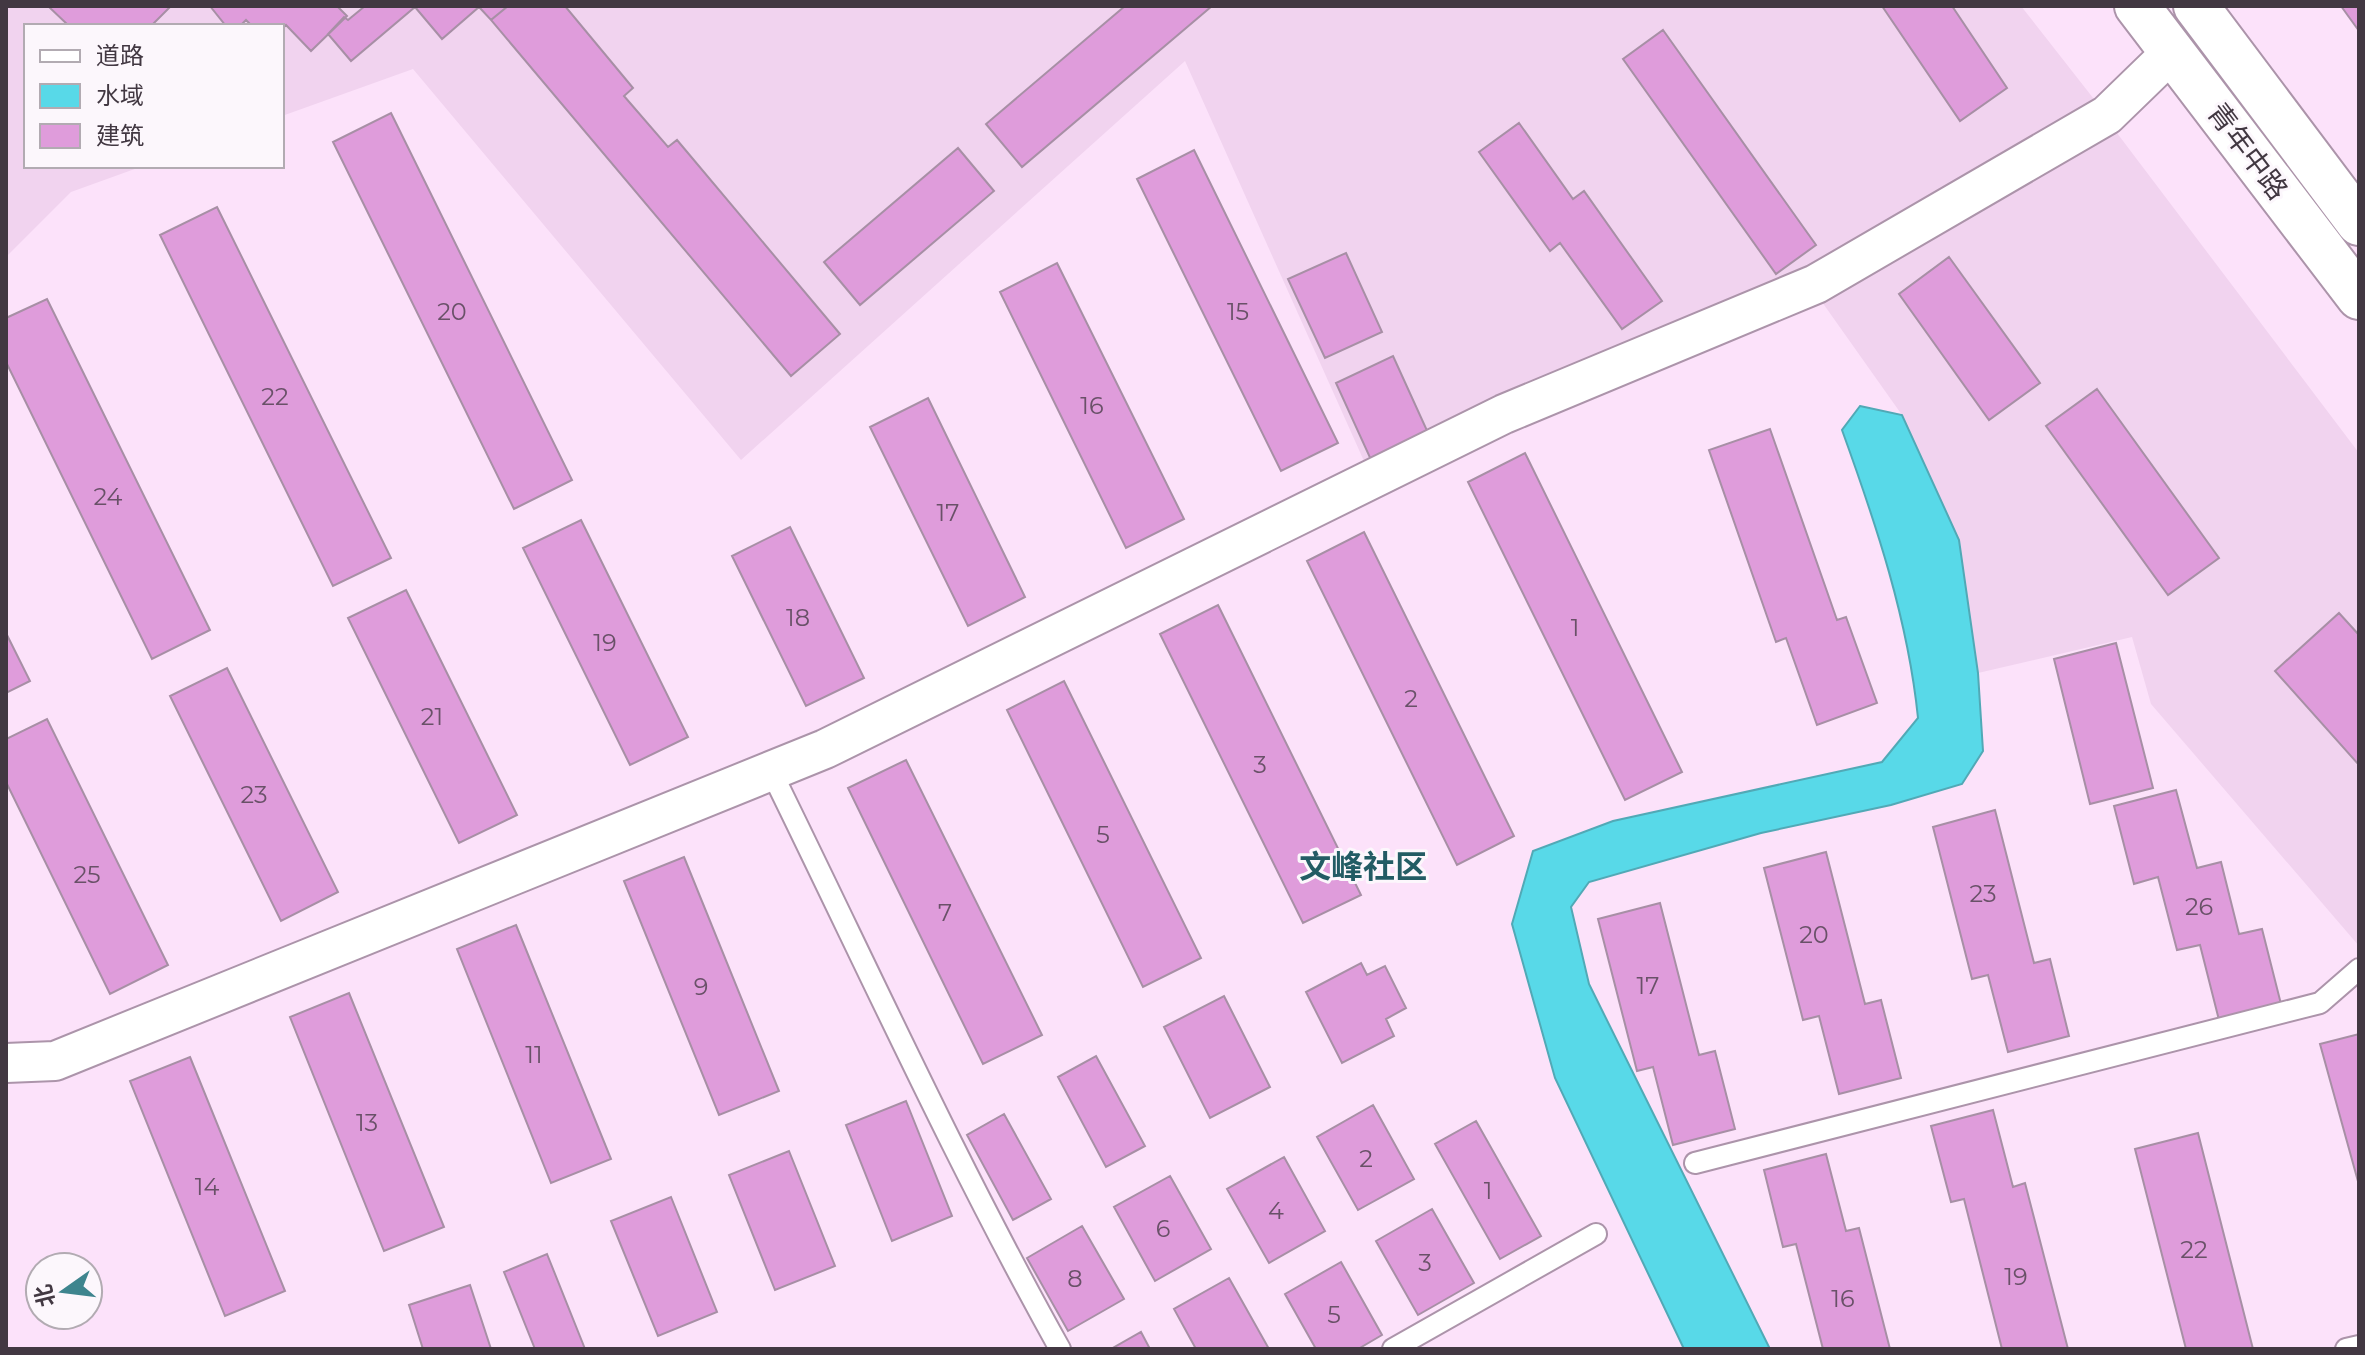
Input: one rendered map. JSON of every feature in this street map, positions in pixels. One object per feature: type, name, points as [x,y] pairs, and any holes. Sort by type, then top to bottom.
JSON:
[{"type":"main road","name":"青年中路","points":[[2137,6],[2359,297]]},
{"type":"main road","name":"青年中路","points":[[2196,6],[2359,223]]},
{"type":"street","points":[[6,1063],[55,1061],[825,749],[1504,414],[1816,284],[2107,115],[2172,52]]},
{"type":"lane","points":[[771,771],[939,1111],[988,1221],[1060,1349]]},
{"type":"lane","points":[[1695,1163],[2320,1003],[2359,969]]},
{"type":"lane","points":[[1393,1349],[1596,1234]]},
{"type":"lane","points":[[2346,1349],[2359,1346]]},
{"type":"shaded area","points":[[6,6],[2021,6],[2097,103],[1798,272],[1368,470],[1185,61],[741,460],[413,69],[284,115],[284,24],[24,24],[24,168],[137,168],[71,192],[6,257]]},
{"type":"shaded area","points":[[2117,133],[2359,453],[2359,946],[2151,704],[2132,637],[1978,673],[1959,540],[1902,415],[1822,302]]},
{"type":"water","points":[[1860,406],[1902,415],[1959,540],[1978,673],[1983,751],[1962,784],[1891,805],[1761,833],[1589,882],[1571,907],[1589,984],[1770,1349],[1684,1349],[1555,1078],[1512,924],[1533,851],[1613,821],[1882,762],[1918,718],[1899,608],[1842,430]]},
{"type":"building","points":[[48,6],[171,6],[153,24],[67,24]]},
{"type":"building","points":[[210,6],[337,6],[347,16],[311,51],[284,24],[250,24],[246,20],[242,24],[224,24]]},
{"type":"building","points":[[365,6],[508,6],[491,20],[479,7],[442,39],[415,7],[351,61],[328,34],[344,17],[348,20]]},
{"type":"building","points":[[508,6],[565,6],[633,88],[624,96],[668,147],[677,140],[840,334],[791,376],[491,20]]},
{"type":"building","points":[[1125,6],[1212,6],[1022,167],[986,124]]},
{"type":"building","points":[[1882,6],[1952,6],[2007,88],[1960,121]]},
{"type":"building","points":[[2341,6],[2359,6],[2359,31]]},
{"type":"building","points":[[1663,30],[1816,245],[1776,274],[1623,59]]},
{"type":"building","points":[[391,113],[572,480],[514,509],[333,142]]},
{"type":"building","points":[[1519,123],[1573,199],[1584,191],[1662,301],[1622,329],[1560,243],[1550,251],[1479,152]]},
{"type":"building","points":[[958,148],[994,191],[860,305],[824,262]]},
{"type":"building","points":[[1194,150],[1338,443],[1281,471],[1137,179]]},
{"type":"building","points":[[217,207],[391,558],[333,586],[160,235]]},
{"type":"building","points":[[1346,253],[1382,332],[1325,358],[1288,279]]},
{"type":"building","points":[[1949,257],[2040,383],[1989,420],[1899,294]]},
{"type":"building","points":[[1057,263],[1184,519],[1126,548],[1000,292]]},
{"type":"building","points":[[47,299],[210,630],[152,659],[6,362],[6,318]]},
{"type":"building","points":[[1393,356],[1429,435],[1372,462],[1336,383]]},
{"type":"building","points":[[2097,389],[2219,558],[2168,595],[2046,426]]},
{"type":"building","points":[[928,398],[1025,597],[968,626],[870,427]]},
{"type":"building","points":[[1770,429],[1837,620],[1846,617],[1877,703],[1817,725],[1786,638],[1776,642],[1709,450]]},
{"type":"building","points":[[1525,453],[1682,772],[1625,800],[1468,482]]},
{"type":"building","points":[[581,520],[688,737],[630,765],[523,548]]},
{"type":"building","points":[[790,527],[864,678],[806,706],[732,556]]},
{"type":"building","points":[[1364,532],[1514,836],[1457,865],[1307,561]]},
{"type":"building","points":[[406,590],[517,815],[459,843],[348,618]]},
{"type":"building","points":[[1218,605],[1361,895],[1303,923],[1160,634]]},
{"type":"building","points":[[2339,613],[2359,635],[2359,765],[2275,671]]},
{"type":"building","points":[[6,633],[30,681],[6,693]]},
{"type":"building","points":[[2116,643],[2153,788],[2090,804],[2054,659]]},
{"type":"building","points":[[227,668],[338,892],[281,921],[170,696]]},
{"type":"building","points":[[1064,681],[1201,958],[1143,987],[1007,710]]},
{"type":"building","points":[[47,719],[168,965],[110,994],[6,782],[6,739]]},
{"type":"building","points":[[906,760],[1042,1035],[983,1064],[848,788]]},
{"type":"building","points":[[2176,790],[2197,868],[2221,862],[2239,934],[2262,929],[2281,1004],[2219,1020],[2200,945],[2177,950],[2158,877],[2134,884],[2114,806]]},
{"type":"building","points":[[1995,810],[2034,963],[2050,959],[2069,1036],[2008,1052],[1988,975],[1972,979],[1933,827]]},
{"type":"building","points":[[1826,852],[1865,1004],[1881,1000],[1901,1078],[1839,1094],[1819,1016],[1803,1020],[1764,868]]},
{"type":"building","points":[[684,857],[779,1091],[719,1115],[624,881]]},
{"type":"building","points":[[1660,903],[1699,1055],[1715,1051],[1735,1129],[1673,1145],[1653,1067],[1637,1071],[1598,919]]},
{"type":"building","points":[[516,925],[611,1159],[551,1183],[457,949]]},
{"type":"building","points":[[1361,963],[1367,975],[1385,966],[1406,1008],[1386,1019],[1394,1036],[1342,1063],[1306,992]]},
{"type":"building","points":[[349,993],[444,1227],[384,1251],[290,1017]]},
{"type":"building","points":[[1224,996],[1270,1087],[1210,1118],[1164,1027]]},
{"type":"building","points":[[2359,1034],[2359,1185],[2320,1044]]},
{"type":"building","points":[[1096,1056],[1145,1146],[1106,1167],[1058,1077]]},
{"type":"building","points":[[190,1057],[285,1291],[225,1316],[130,1081]]},
{"type":"building","points":[[906,1101],[952,1216],[892,1241],[846,1125]]},
{"type":"building","points":[[1373,1105],[1414,1179],[1358,1210],[1317,1137]]},
{"type":"building","points":[[1993,1110],[2013,1187],[2025,1183],[2068,1349],[2002,1349],[1964,1199],[1951,1202],[1931,1126]]},
{"type":"building","points":[[1004,1114],[1051,1199],[1013,1220],[967,1135]]},
{"type":"building","points":[[1476,1121],[1541,1236],[1500,1259],[1435,1144]]},
{"type":"building","points":[[2198,1133],[2253,1349],[2186,1349],[2135,1149]]},
{"type":"building","points":[[789,1151],[835,1266],[775,1290],[729,1175]]},
{"type":"building","points":[[1826,1154],[1846,1231],[1859,1228],[1890,1349],[1823,1349],[1796,1244],[1783,1247],[1764,1170]]},
{"type":"building","points":[[1284,1157],[1325,1231],[1269,1263],[1227,1189]]},
{"type":"building","points":[[1170,1176],[1211,1249],[1155,1281],[1114,1207]]},
{"type":"building","points":[[671,1197],[717,1312],[658,1336],[611,1221]]},
{"type":"building","points":[[1432,1209],[1474,1283],[1418,1315],[1376,1241]]},
{"type":"building","points":[[1082,1226],[1124,1299],[1068,1331],[1027,1258]]},
{"type":"building","points":[[547,1254],[585,1349],[535,1349],[504,1272]]},
{"type":"building","points":[[1341,1262],[1382,1335],[1358,1349],[1316,1349],[1285,1294]]},
{"type":"building","points":[[1229,1278],[1269,1349],[1196,1349],[1174,1309]]},
{"type":"building","points":[[470,1285],[491,1349],[423,1349],[409,1305]]},
{"type":"building","points":[[1141,1332],[1150,1349],[1111,1349]]},
{"type":"district","name":"文峰社区","points":[[1363,866]]}]
